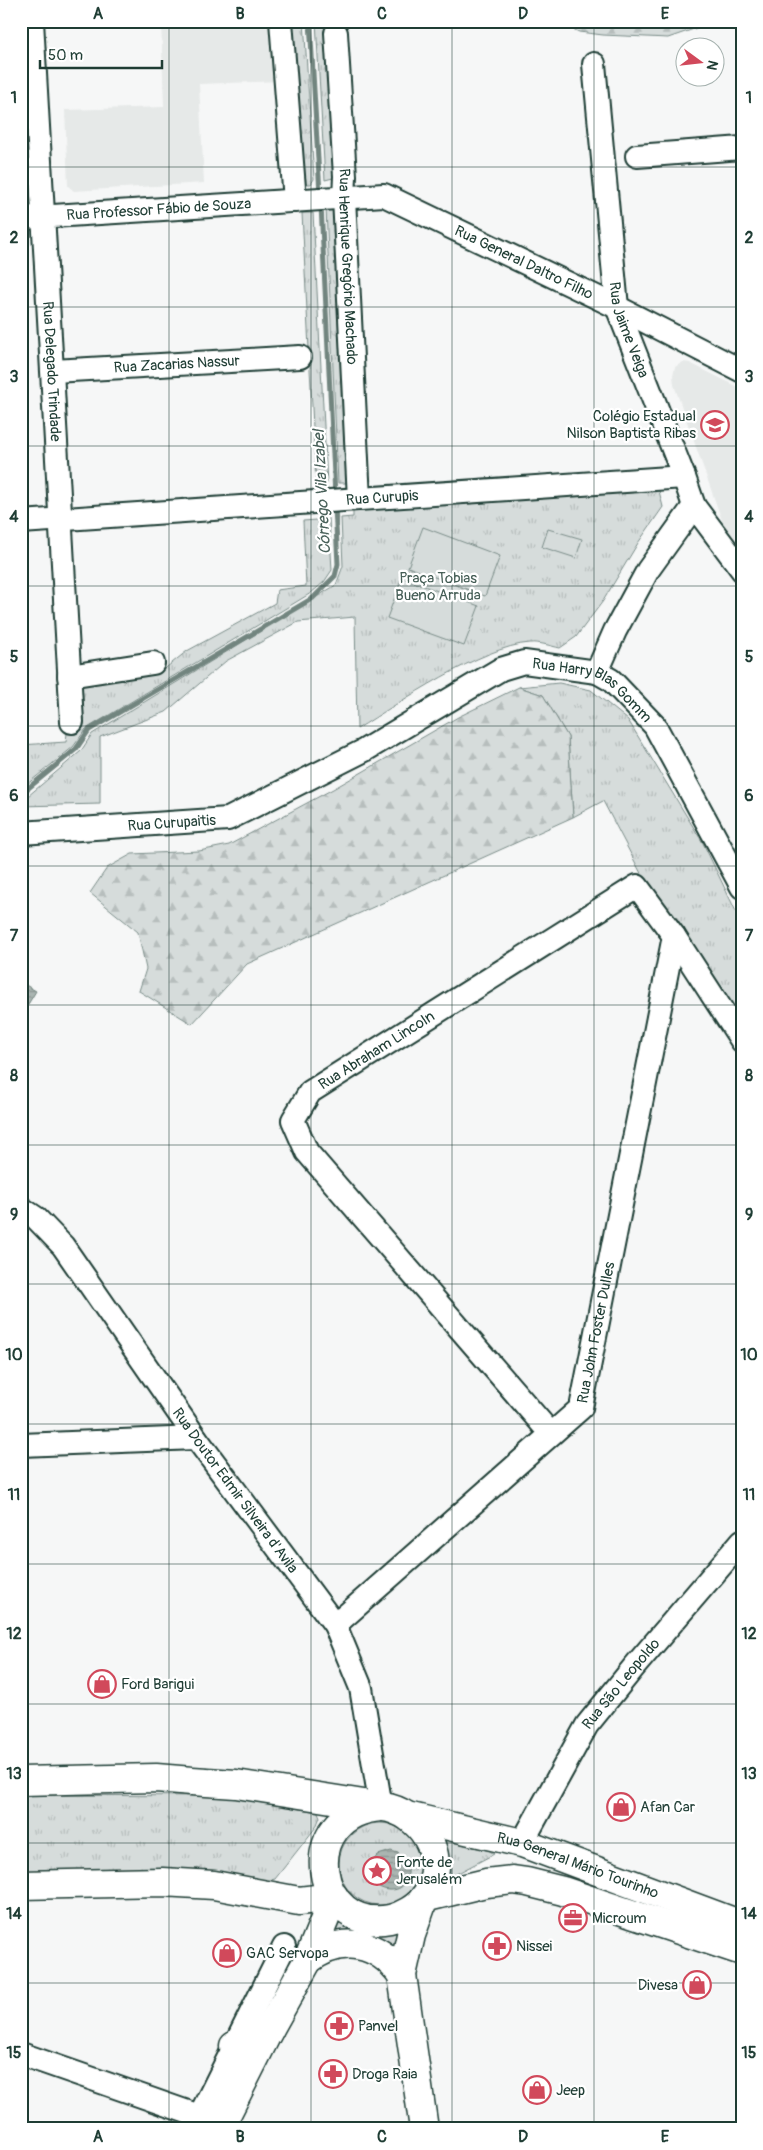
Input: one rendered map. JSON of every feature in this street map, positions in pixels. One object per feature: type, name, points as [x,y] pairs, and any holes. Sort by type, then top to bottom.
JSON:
[{"type":"main road","points":[[21,1781],[156,1778],[236,1784],[397,1810],[411,1817],[424,1831],[433,1848],[434,1874],[410,1934],[402,1975],[424,2129]]},
{"type":"main road","points":[[381,1807],[364,1810],[348,1816],[332,1832],[324,1854],[323,1865],[328,1888],[334,1897],[351,1913],[379,1920],[396,1918],[406,1913],[424,1898]]},
{"type":"main road","name":"Rua General Mário Tourinho","points":[[411,1817],[522,1842],[741,1944]]},
{"type":"main road","points":[[472,1887],[508,1863],[522,1842]]},
{"type":"main road","name":"Rua General Mário Tourinho","points":[[424,1898],[499,1881],[527,1882],[741,1944]]},
{"type":"main road","points":[[21,1885],[162,1882],[214,1885],[299,1901],[334,1897]]},
{"type":"main road","points":[[204,2125],[269,2030],[308,1960],[334,1897]]},
{"type":"main road","points":[[299,1901],[313,1910],[323,1924]]},
{"type":"main road","points":[[308,1960],[331,1947],[356,1945],[372,1949],[386,1957],[402,1975]]},
{"type":"main road","points":[[234,2046],[269,2030]]},
{"type":"street","name":"Rua Delegado Trindade","points":[[32,21],[72,722]]},
{"type":"street","name":"Rua Henrique Gregório Machado","points":[[281,21],[321,199],[355,499]]},
{"type":"street","name":"Rua Henrique Gregório Machado","points":[[321,199],[345,176],[336,33]]},
{"type":"street","name":"Rua Jaime Veiga","points":[[594,64],[617,307],[694,506],[742,570]]},
{"type":"street","points":[[637,156],[742,148]]},
{"type":"street","name":"Rua General Daltro Filho","points":[[321,199],[384,195],[617,307],[742,371]]},
{"type":"street","name":"Rua Professor Fábio de Souza","points":[[21,218],[321,199]]},
{"type":"street","name":"Rua Zacarias Nassur","points":[[53,371],[300,357]]},
{"type":"street","name":"Rua Curupis","points":[[21,522],[684,477]]},
{"type":"street","points":[[597,672],[615,631],[648,570],[694,506]]},
{"type":"street","name":"Rua Harry Blas Gomm","points":[[366,750],[500,669],[524,662],[597,672],[611,680],[655,726],[742,887]]},
{"type":"street","points":[[69,676],[153,663]]},
{"type":"street","name":"Rua Curupaitis","points":[[21,833],[228,819],[366,750]]},
{"type":"street","name":"Rua Abraham Lincoln","points":[[551,1434],[307,1152],[293,1120],[310,1092],[638,886],[674,936]]},
{"type":"street","points":[[674,936],[742,1041]]},
{"type":"street","name":"Rua John Foster Dulles","points":[[335,1625],[581,1408],[674,936]]},
{"type":"street","name":"Rua Doutor Edmir Silveira d'Avila","points":[[21,1208],[36,1218],[63,1246],[196,1438],[335,1625],[361,1688],[381,1807]]},
{"type":"street","points":[[21,1445],[196,1438]]},
{"type":"street","name":"Rua São Leopoldo","points":[[522,1842],[587,1725],[742,1541]]},
{"type":"street","points":[[21,2054],[204,2125],[234,2046],[284,1947]]},
{"type":"shaded area","points":[[161,21],[278,21],[281,81],[199,84],[204,183],[74,191],[68,186],[65,110],[164,107]]},
{"type":"shaded area","name":"Colégio Estadual Nilson Baptista Ribas","points":[[683,362],[690,363],[742,389],[742,548],[724,526],[674,385],[673,375],[675,367]]},
{"type":"shaded area","points":[[22,983],[36,991],[21,1016],[21,985]]},
{"type":"shaded area","name":"Fonte de Jerusalém","points":[[391,1851],[398,1853],[407,1863],[408,1878],[402,1886],[394,1890],[384,1889],[375,1884],[370,1877],[370,1867],[378,1855]]},
{"type":"green space","points":[[293,21],[304,21],[314,179],[311,184],[305,184],[303,179]]},
{"type":"green space","points":[[316,21],[332,21],[337,177],[325,180]]},
{"type":"green space","points":[[556,21],[717,21],[668,38],[579,32]]},
{"type":"green space","points":[[326,208],[337,208],[349,483],[338,483]]},
{"type":"green space","points":[[302,213],[313,213],[327,484],[316,485]]},
{"type":"green space","name":"Praça Tobias Bueno Arruda","points":[[658,487],[663,507],[638,543],[603,601],[576,637],[560,648],[530,643],[511,646],[489,654],[441,677],[357,729],[355,617],[298,622],[226,661],[166,712],[100,737],[100,804],[21,806],[21,802],[81,751],[92,734],[336,585],[343,566],[341,518],[353,517],[353,510]]},
{"type":"green space","points":[[329,519],[332,570],[324,582],[311,593],[86,729],[73,747],[21,789],[21,745],[66,742],[67,733],[84,720],[82,681],[162,671],[187,651],[275,603],[277,590],[306,586],[303,521]]},
{"type":"green space","points":[[423,527],[500,556],[485,596],[408,567]]},
{"type":"green space","points":[[548,529],[582,539],[576,558],[542,547]]},
{"type":"green space","points":[[402,578],[479,606],[464,646],[387,618]]},
{"type":"green space","points":[[559,683],[591,690],[628,720],[703,843],[742,924],[742,1027],[645,881],[603,801],[573,817],[568,737],[543,695],[519,687]]},
{"type":"green space","points":[[519,687],[543,695],[568,737],[573,817],[247,964],[192,1024],[139,991],[146,969],[138,932],[90,893],[107,868],[132,854],[199,851],[229,845],[333,789],[458,717]]},
{"type":"green space","points":[[21,1795],[220,1796],[318,1812],[320,1817],[316,1827],[275,1879],[266,1881],[211,1874],[21,1879]]},
{"type":"green space","points":[[380,1823],[396,1826],[409,1835],[418,1848],[421,1864],[418,1880],[409,1893],[396,1902],[380,1905],[364,1902],[351,1893],[342,1880],[339,1864],[342,1848],[351,1835],[364,1826]]},
{"type":"green space","points":[[438,1839],[490,1851],[494,1854],[441,1882]]},
{"type":"green space","points":[[406,1923],[392,1954],[325,1944],[337,1924],[383,1929]]},
{"type":"waterway","name":"Córrego Vila Izabel","points":[[310,21],[320,194]]},
{"type":"waterway","name":"Córrego Vila Izabel","points":[[321,205],[335,496]]},
{"type":"waterway","name":"Córrego Vila Izabel","points":[[21,794],[76,749],[89,730],[313,598],[335,576],[338,564],[335,507]]},
{"type":"place","name":"Colégio Estadual Nilson Baptista Ribas","points":[[715,425]]},
{"type":"place","name":"Ford Barigui","points":[[102,1684]]},
{"type":"place","name":"Afan Car","points":[[621,1807]]},
{"type":"place","name":"Fonte de Jerusalém","points":[[377,1871]]},
{"type":"place","name":"Microum","points":[[573,1918]]},
{"type":"place","name":"Nissei","points":[[497,1946]]},
{"type":"place","name":"GAC Servopa","points":[[227,1953]]},
{"type":"place","name":"Divesa","points":[[697,1985]]},
{"type":"place","name":"Panvel","points":[[339,2026]]},
{"type":"place","name":"Droga Raia","points":[[333,2074]]},
{"type":"place","name":"Jeep","points":[[537,2090]]}]
